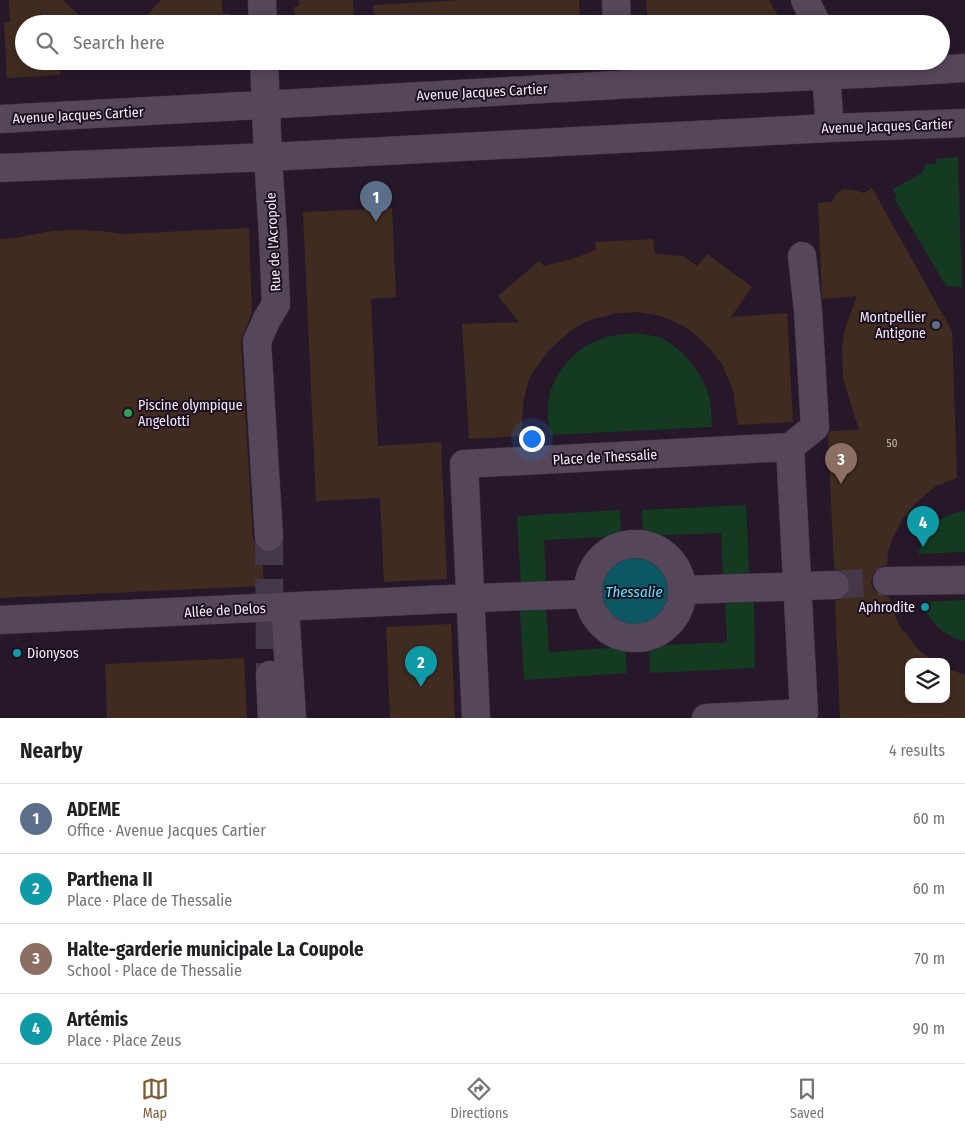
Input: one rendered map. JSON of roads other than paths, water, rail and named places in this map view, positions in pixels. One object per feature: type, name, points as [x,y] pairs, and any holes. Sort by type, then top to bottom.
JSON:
[{"type":"street","points":[[262,0],[263,15]]},
{"type":"street","points":[[616,0],[617,15]]},
{"type":"street","points":[[805,0],[812,15]]},
{"type":"street","name":"Avenue Jacques Cartier","points":[[950,69],[965,68]]},
{"type":"street","name":"Rue de l'Acropole","points":[[264,70],[276,304],[257,341],[269,537]]},
{"type":"street","name":"Avenue Jacques Cartier","points":[[0,119],[266,104],[619,73],[743,70]]},
{"type":"street","points":[[826,70],[830,128]]},
{"type":"street","name":"Avenue Jacques Cartier","points":[[847,70],[879,73],[931,70]]},
{"type":"street","name":"Avenue Jacques Cartier","points":[[0,168],[268,158],[830,128],[965,123]]},
{"type":"street","points":[[706,718],[804,713],[790,447],[815,427],[808,311],[802,256]]},
{"type":"street","name":"Place de Thessalie","points":[[476,718],[460,599],[464,464],[790,447]]},
{"type":"street","points":[[637,544],[654,548],[669,558],[679,573],[683,590],[680,606],[673,621],[653,635],[637,639],[621,637],[606,629],[595,617],[588,602],[587,594],[590,577],[598,562],[620,546],[637,544]]},
{"type":"street","points":[[887,581],[965,580]]},
{"type":"street","points":[[683,590],[834,585]]},
{"type":"street","points":[[460,599],[587,594]]},
{"type":"street","name":"Allée de Delos","points":[[0,620],[460,599]]},
{"type":"street","points":[[285,607],[292,718]]},
{"type":"street","points":[[270,675],[272,718]]},
{"type":"water","name":"Thessalie","points":[[641,556],[660,566],[668,578],[670,592],[668,606],[660,618],[648,626],[627,628],[608,618],[600,606],[598,585],[608,566],[620,558]]},
{"type":"tunnel","points":[[269,537],[270,675]]},
{"type":"tunnel","points":[[835,585],[887,581]]},
{"type":"place","name":"ADEME","points":[[376,222]]},
{"type":"place","name":"Montpellier Antigone","points":[[936,325]]},
{"type":"place","name":"Piscine olympique Angelotti","points":[[128,413]]},
{"type":"place","name":"Halte-garderie municipale La Coupole","points":[[841,484]]},
{"type":"place","name":"Artémis","points":[[923,547]]},
{"type":"place","name":"Aphrodite","points":[[925,607]]},
{"type":"place","name":"Dionysos","points":[[17,653]]},
{"type":"place","name":"Parthena II","points":[[421,687]]}]
